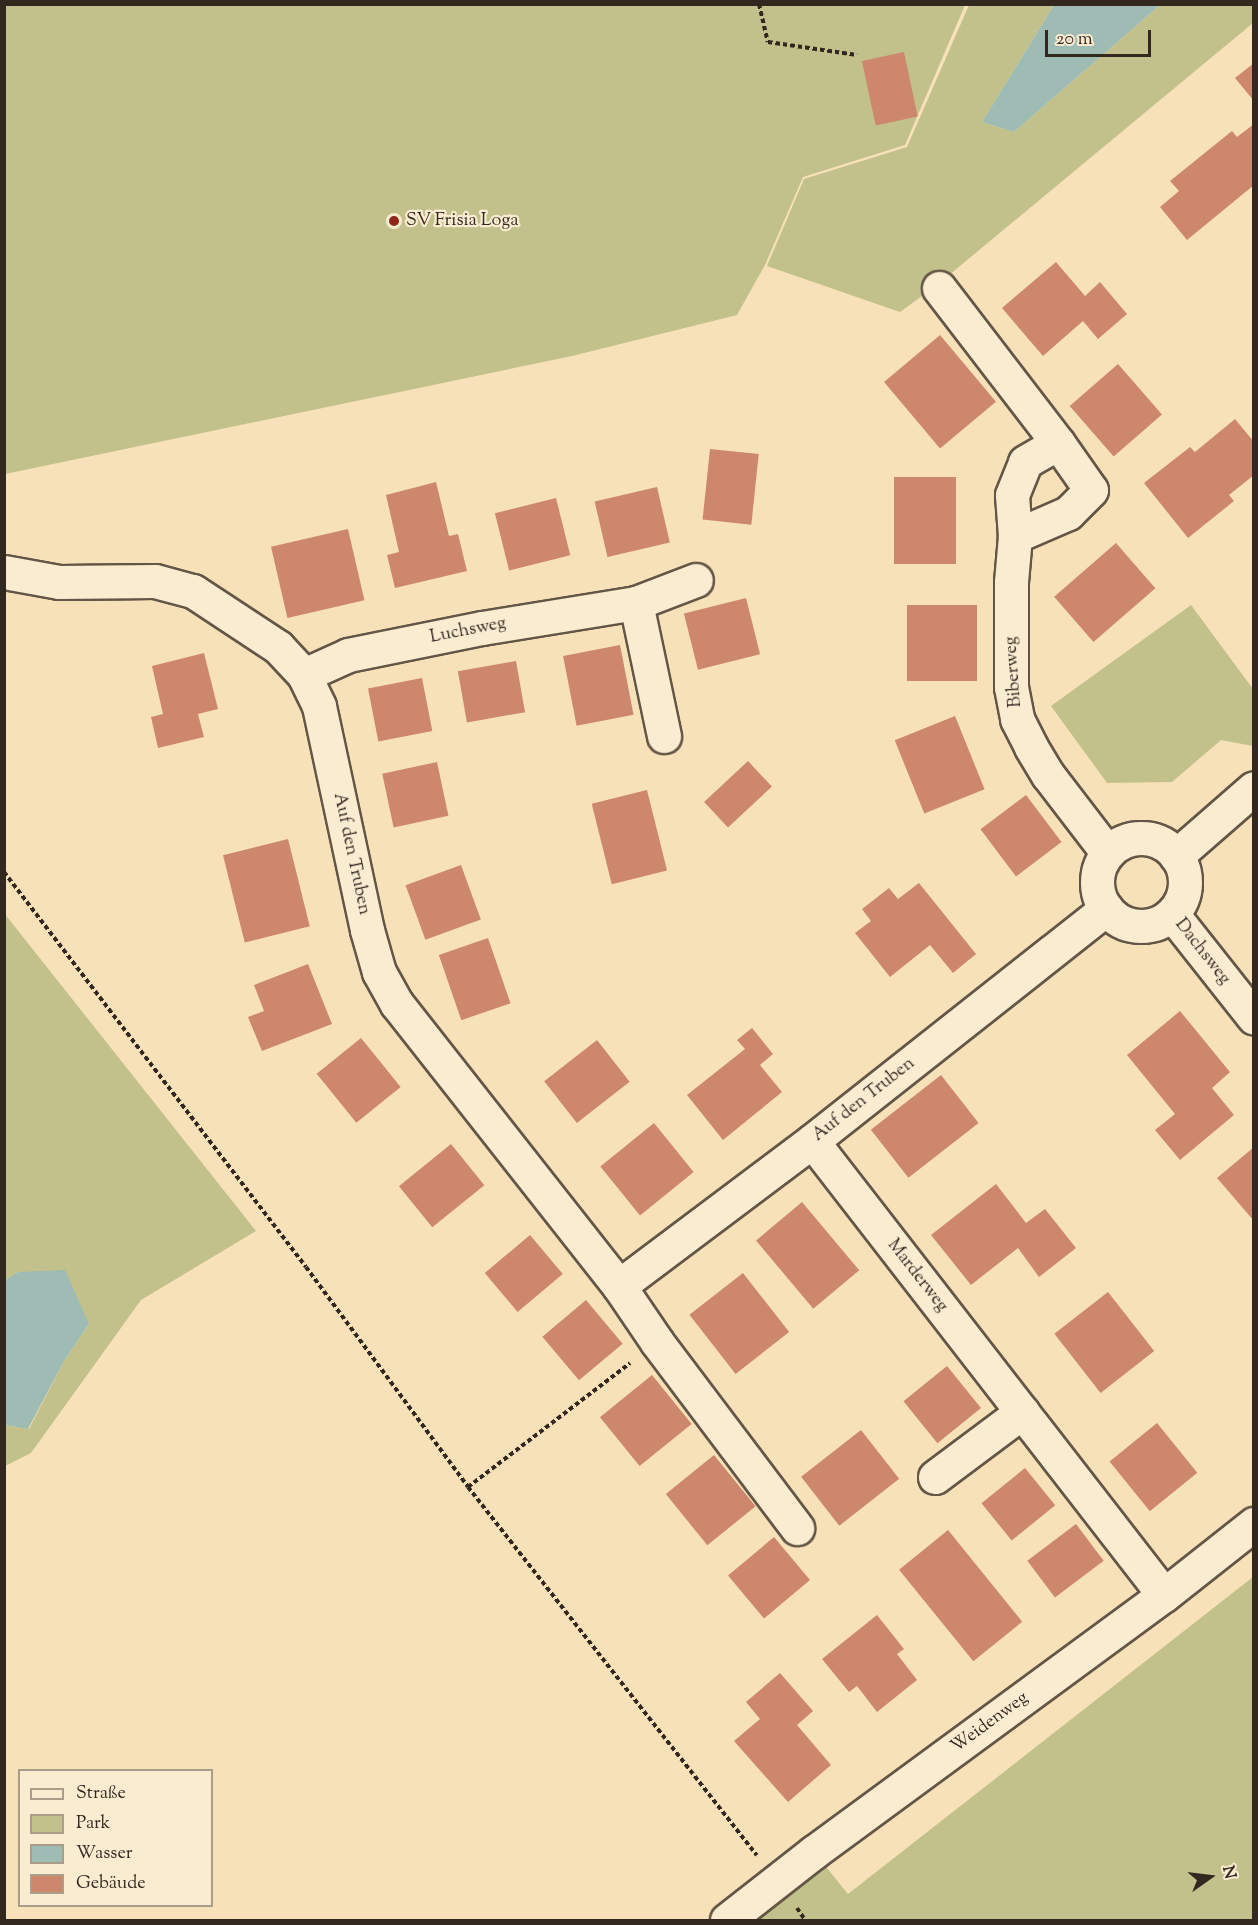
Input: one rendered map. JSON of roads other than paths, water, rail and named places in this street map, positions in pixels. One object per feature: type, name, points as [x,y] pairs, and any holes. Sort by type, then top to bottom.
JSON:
[{"type":"street","points":[[939,288],[1058,442],[1091,490],[1068,513],[1015,536]]},
{"type":"street","name":"Biberweg","points":[[1058,442],[1026,462],[1012,495],[1015,536],[1011,582],[1011,687],[1017,719],[1048,775],[1107,852]]},
{"type":"street","name":"Auf den Truben","points":[[4,572],[58,582],[155,581],[193,591],[278,647],[304,675],[319,706],[367,930],[379,972],[397,1004],[619,1286],[657,1342],[797,1528]]},
{"type":"street","name":"Luchsweg","points":[[304,675],[348,655],[482,628],[636,603],[696,580]]},
{"type":"street","points":[[636,603],[664,736]]},
{"type":"street","points":[[1176,856],[1254,788]]},
{"type":"street","points":[[1143,837],[1162,843],[1176,856],[1184,870],[1185,885],[1181,901],[1172,914],[1156,924],[1138,926],[1120,921],[1106,909],[1099,896],[1097,881],[1100,866],[1107,852],[1124,841],[1143,837]]},
{"type":"street","name":"Auf den Truben","points":[[619,1286],[812,1141],[1106,909]]},
{"type":"street","name":"Dachsweg","points":[[1172,914],[1254,1018]]},
{"type":"street","name":"Marderweg","points":[[812,1141],[1164,1595]]},
{"type":"street","points":[[935,1478],[1022,1412]]},
{"type":"street","name":"Weidenweg","points":[[727,1920],[780,1878],[1164,1595],[1254,1524]]},
{"type":"water","points":[[1054,5],[1160,5],[1014,132],[982,122]]},
{"type":"water","points":[[65,1270],[89,1324],[64,1361],[28,1429],[5,1425],[5,1280],[18,1272]]},
{"type":"place","name":"SV Frisia Loga","points":[[394,221]]}]
